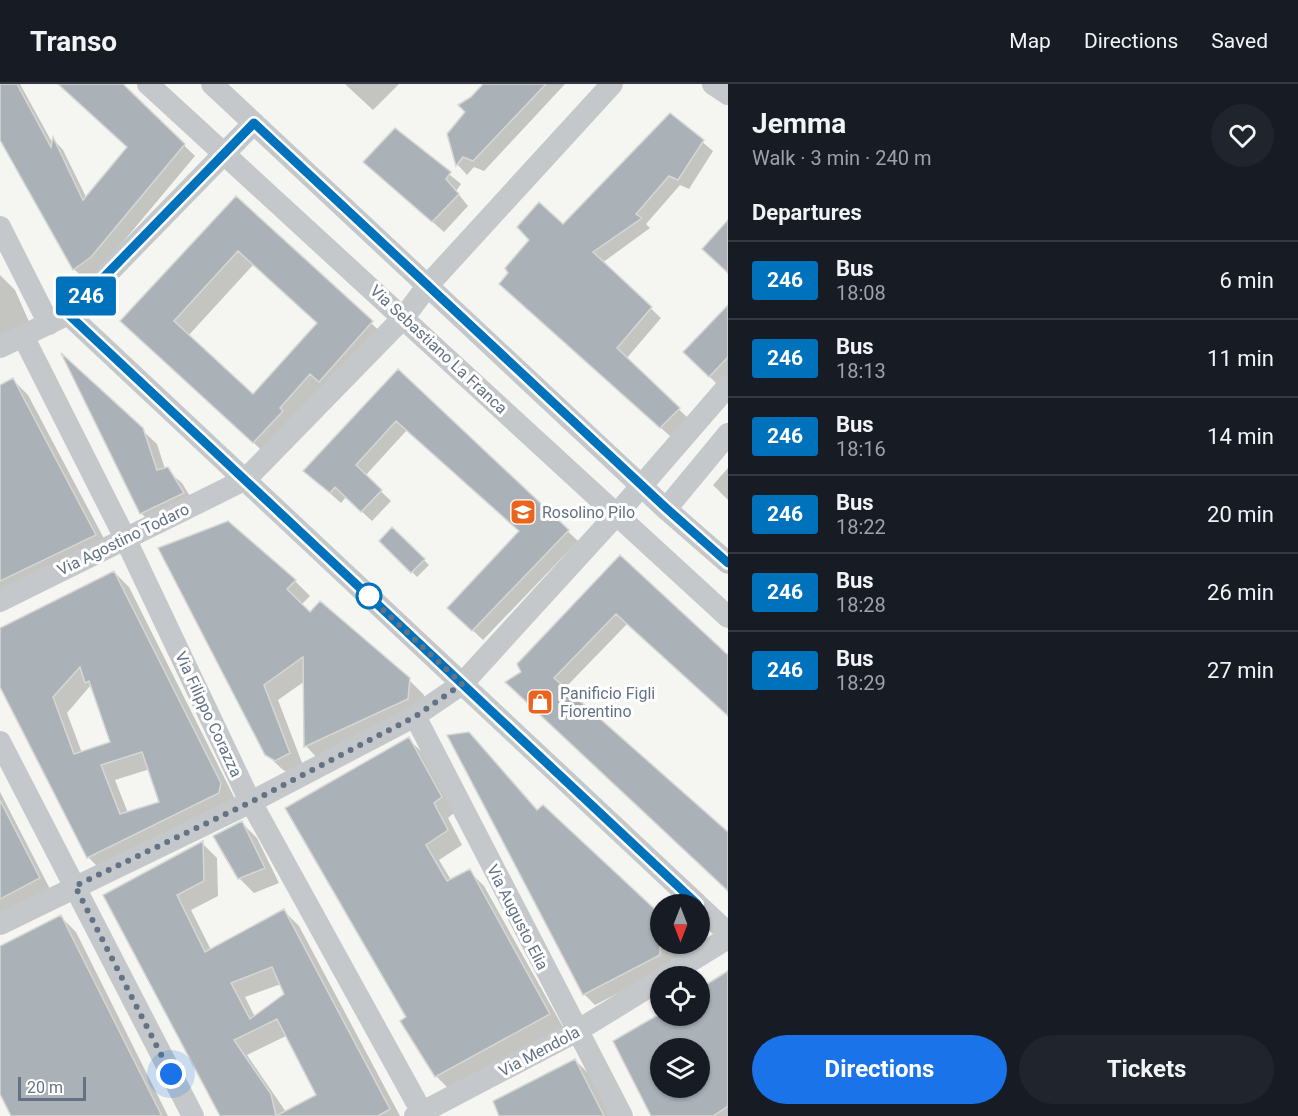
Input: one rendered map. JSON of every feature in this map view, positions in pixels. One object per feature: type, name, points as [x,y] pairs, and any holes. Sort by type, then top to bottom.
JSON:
[{"type":"street","name":"Via Sebastiano La Franca","points":[[148,84],[728,617]]},
{"type":"street","points":[[212,84],[429,284],[666,508],[728,563]]},
{"type":"street","name":"Via Agostino Todaro","points":[[0,601],[246,479],[404,317],[429,284],[612,84]]},
{"type":"street","points":[[713,84],[728,94]]},
{"type":"street","points":[[0,347],[24,338],[59,319],[254,123]]},
{"type":"street","points":[[0,227],[59,319],[246,479],[686,894]]},
{"type":"street","name":"Via Filippo Corazza","points":[[24,338],[125,538],[251,802],[420,1115]]},
{"type":"street","points":[[0,924],[251,802],[416,716],[462,684],[617,514],[728,386]]},
{"type":"street","points":[[666,508],[728,434]]},
{"type":"street","name":"Via Augusto Elia","points":[[416,716],[622,1116]]},
{"type":"street","points":[[0,742],[193,1116]]},
{"type":"street","points":[[682,966],[728,936],[710,917]]},
{"type":"street","name":"Via Mendola","points":[[420,1115],[577,1031],[650,986]]},
{"type":"building","points":[[0,84],[17,84],[51,147],[53,137],[83,200],[127,147],[58,84],[123,84],[185,144],[91,257],[73,270],[0,140]]},
{"type":"building","points":[[483,84],[546,84],[473,161],[463,157],[456,166],[447,134],[465,112],[458,105],[471,97]]},
{"type":"building","points":[[670,113],[704,140],[678,180],[669,176],[636,214],[642,218],[593,252],[652,307],[617,348],[680,408],[660,428],[499,284],[508,273],[505,268],[529,240],[517,227],[539,202],[563,224]]},
{"type":"building","points":[[395,128],[451,172],[446,179],[459,194],[432,222],[363,162]]},
{"type":"building","points":[[236,196],[373,321],[319,382],[310,374],[280,408],[283,411],[253,443],[120,321]],"holes":[[[238,251],[317,323],[253,394],[174,321]]]},
{"type":"building","points":[[728,220],[728,273],[702,249]]},
{"type":"building","points":[[728,305],[728,357],[709,377],[683,352]]},
{"type":"building","points":[[61,353],[143,428],[157,470],[168,467],[184,493],[140,514]]},
{"type":"building","name":"Rosolino Pilo","points":[[398,369],[569,530],[472,631],[447,608],[519,531],[396,421],[356,465],[382,490],[361,512],[335,487],[330,493],[303,471]]},
{"type":"building","points":[[13,378],[96,535],[0,581],[0,385]]},
{"type":"building","points":[[228,521],[296,580],[287,589],[310,612],[320,601],[410,678],[408,699],[304,747],[303,657],[264,685],[290,753],[275,761],[265,755],[158,548]]},
{"type":"building","points":[[392,527],[425,559],[411,573],[379,541]]},
{"type":"building","points":[[620,555],[728,655],[728,716],[616,614],[554,678],[728,832],[728,891],[505,682],[521,672],[517,664]]},
{"type":"building","points":[[114,571],[221,783],[219,793],[87,858],[0,687],[0,628]],"holes":[[[80,667],[85,683],[89,681],[110,742],[74,754],[53,697]],[[142,752],[159,802],[120,814],[101,765]]]},
{"type":"building","points":[[469,732],[537,810],[543,805],[650,905],[650,954],[660,955],[583,995],[447,735]]},
{"type":"building","points":[[409,737],[442,797],[434,803],[448,830],[426,845],[447,881],[470,869],[550,1014],[435,1077],[400,1021],[406,1017],[285,808]]},
{"type":"building","points":[[0,800],[40,878],[0,899]]},
{"type":"building","points":[[242,821],[265,868],[238,879],[213,836]]},
{"type":"building","points":[[203,841],[204,881],[177,895],[205,952],[284,909],[390,1109],[378,1116],[276,1116],[220,1116],[103,895]],"holes":[[[272,967],[284,994],[250,1019],[231,983]],[[277,1019],[316,1095],[276,1116],[271,1094],[234,1040]]]},
{"type":"building","points":[[61,915],[162,1116],[11,1116],[0,1094],[0,946]]},
{"type":"building","points":[[728,971],[728,1106],[713,1116],[651,1116],[613,1041],[650,1019],[650,1026],[710,1026],[710,982]]},
{"type":"building","points":[[575,1059],[604,1116],[499,1116],[493,1101]]},
{"type":"bus line","name":"246","points":[[686,894],[68,314],[254,123],[429,284],[666,508],[728,563]]},
{"type":"place","name":"Rosolino Pilo","points":[[523,512]]},
{"type":"place","name":"Panificio Figli Fiorentino","points":[[540,702]]},
{"type":"route","points":[[171,1074],[75,886],[251,802],[416,716],[462,684],[362,590],[369,596]]}]
